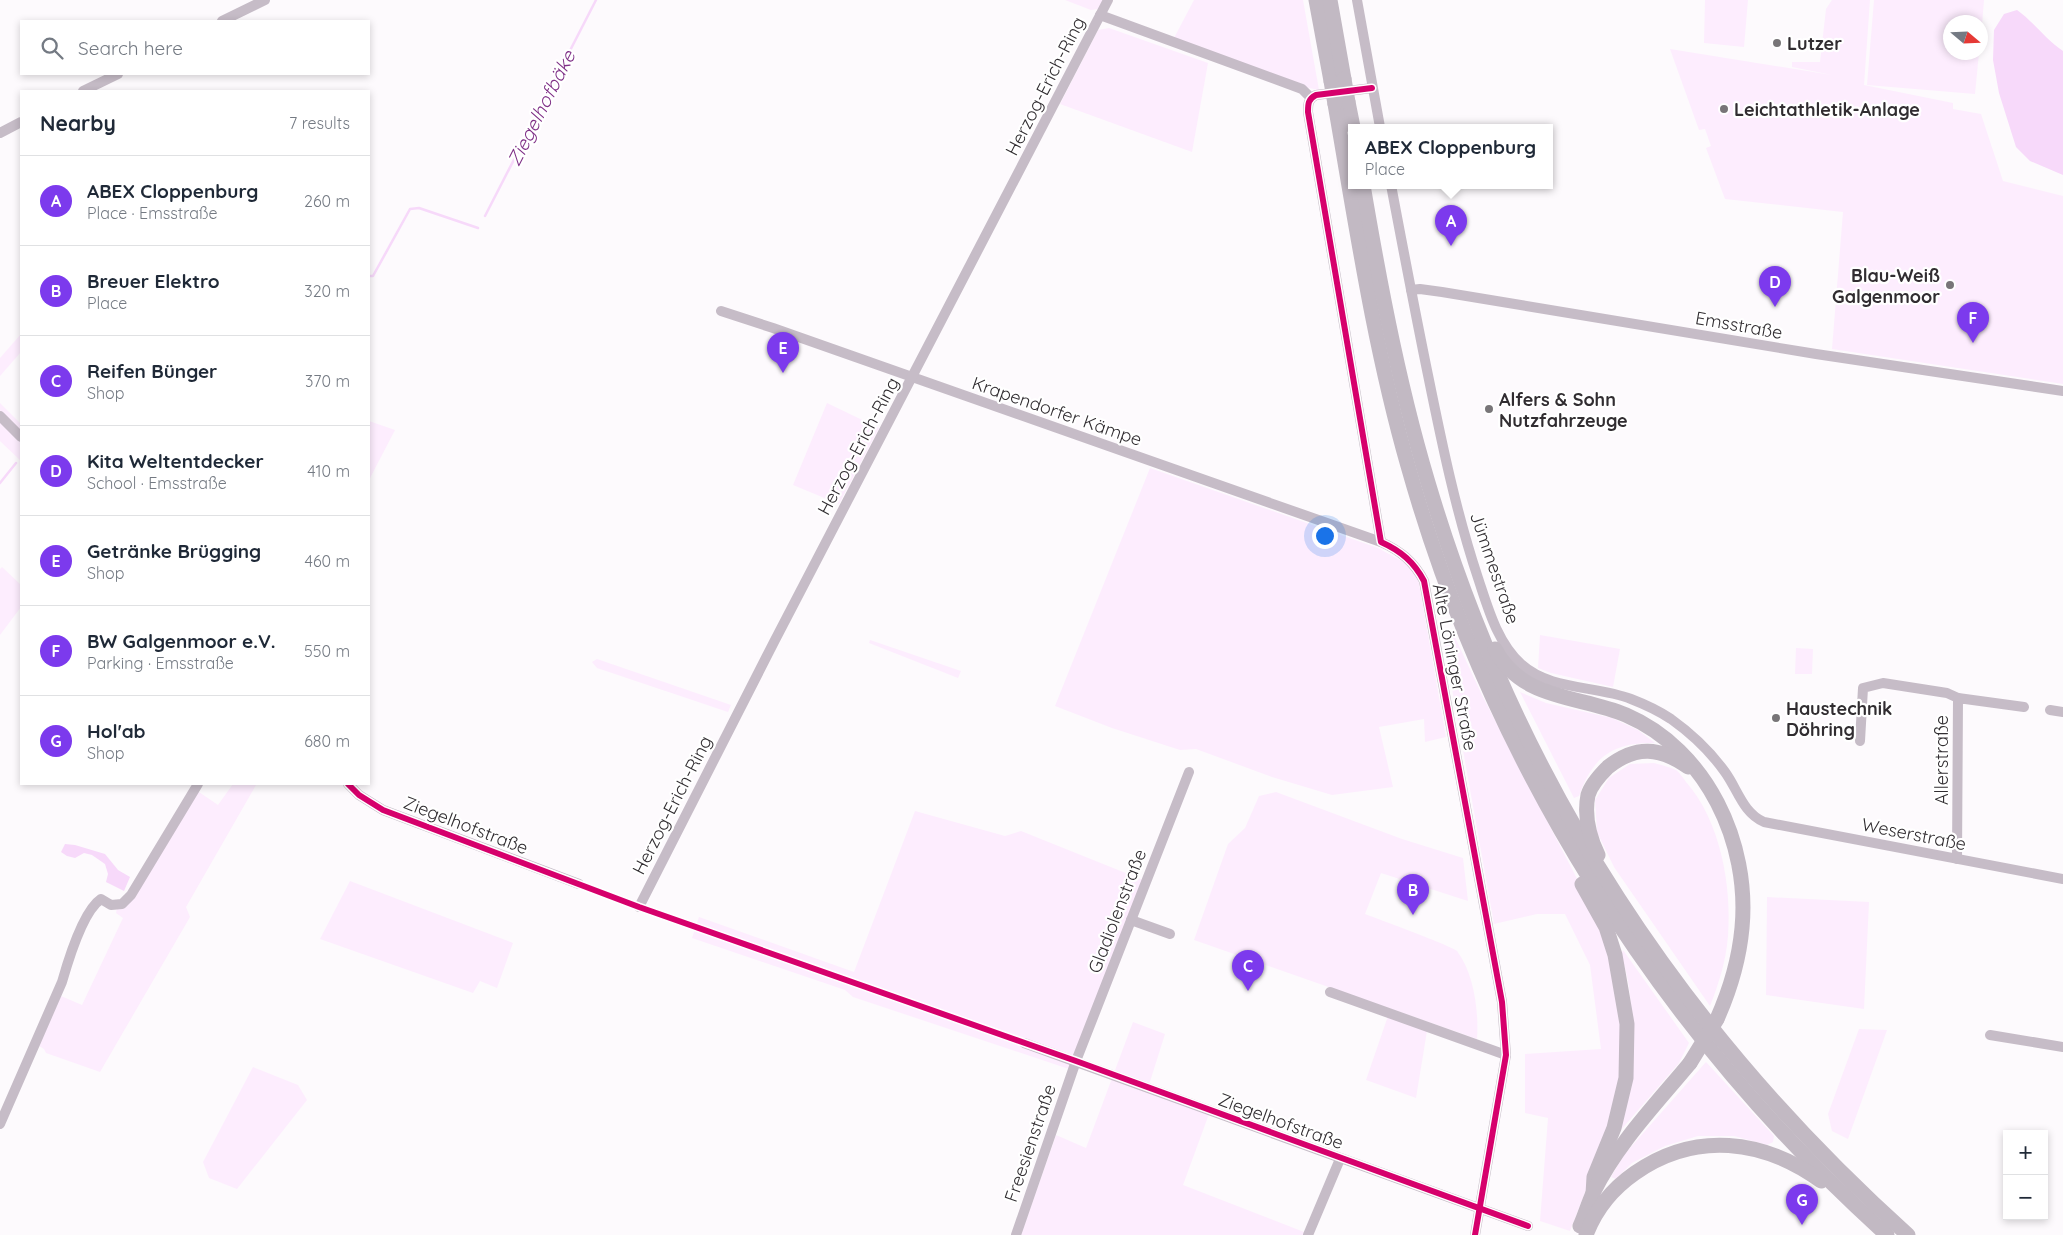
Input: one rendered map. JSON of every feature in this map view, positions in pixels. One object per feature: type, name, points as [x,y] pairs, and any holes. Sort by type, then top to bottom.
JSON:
[{"type":"highway","points":[[1316,0],[1337,80],[1348,140]]},
{"type":"highway","points":[[1330,0],[1337,80]]},
{"type":"highway","points":[[1342,103],[1352,124]]},
{"type":"highway","points":[[1356,189],[1387,383],[1408,465],[1430,538],[1459,619],[1488,688],[1527,769],[1565,840],[1619,926],[1691,1025],[1779,1129],[1852,1203],[1887,1235]]},
{"type":"highway","points":[[1364,189],[1380,285],[1395,356],[1416,439],[1448,544],[1474,618],[1537,760],[1572,825],[1615,895],[1665,969],[1704,1020],[1748,1074],[1796,1128],[1861,1193],[1908,1235]]},
{"type":"highway","points":[[1448,544],[1455,550],[1479,617],[1496,652],[1509,670],[1532,687],[1626,716],[1652,729],[1674,744],[1700,775],[1719,804],[1728,825],[1736,854],[1742,892],[1742,926],[1738,958],[1730,990],[1717,1019],[1690,1063],[1630,1134],[1614,1157],[1593,1194],[1578,1235]]},
{"type":"highway","points":[[1615,895],[1614,882],[1597,853],[1587,824],[1588,794],[1601,774],[1622,756],[1640,751],[1659,752],[1680,761],[1700,775]]},
{"type":"highway","points":[[1565,840],[1565,853],[1606,928],[1615,955],[1627,1024],[1626,1078],[1614,1128],[1594,1177],[1593,1194]]},
{"type":"highway","points":[[1586,1235],[1592,1220],[1608,1196],[1624,1181],[1650,1163],[1678,1150],[1712,1144],[1747,1147],[1778,1156],[1809,1172],[1852,1203]]},
{"type":"street","points":[[224,20],[265,0]]},
{"type":"street","name":"Herzog-Erich-Ring","points":[[639,907],[778,634],[1108,0]]},
{"type":"street","points":[[1356,0],[1379,124]]},
{"type":"street","points":[[1100,16],[1299,88],[1311,98]]},
{"type":"street","points":[[85,90],[116,75]]},
{"type":"street","points":[[1372,88],[1316,95],[1311,98],[1308,104],[1308,112],[1381,542]]},
{"type":"street","points":[[0,133],[20,123]]},
{"type":"street","name":"Jümmestraße","points":[[1392,189],[1446,465],[1470,553],[1490,612],[1508,649],[1522,665],[1546,679],[1630,698],[1664,714],[1689,732],[1709,752],[1726,773],[1748,811],[1759,820]]},
{"type":"street","name":"Emsstraße","points":[[1411,290],[1420,289],[1442,292],[1816,354],[2063,390]]},
{"type":"street","name":"Krapendorfer Kämpe","points":[[722,312],[773,328],[1381,542]]},
{"type":"street","points":[[0,416],[20,436]]},
{"type":"street","name":"Alte Löninger Straße","points":[[1381,542],[1407,557],[1417,568],[1424,581],[1502,1002],[1506,1055],[1475,1235]]},
{"type":"street","points":[[1860,741],[1863,688],[1883,683],[1947,693],[1958,698]]},
{"type":"street","name":"Allerstraße","points":[[1957,859],[1958,698],[2024,707]]},
{"type":"street","points":[[2050,710],[2063,712]]},
{"type":"street","name":"Gladiolenstraße","points":[[1076,1061],[1189,772]]},
{"type":"street","points":[[0,1124],[62,982],[68,959],[92,905],[101,899],[111,905],[122,904],[131,895],[197,785]]},
{"type":"street","name":"Ziegelhofstraße","points":[[349,785],[358,795],[383,810],[580,884]]},
{"type":"street","name":"Weserstraße","points":[[1759,820],[1768,824],[2063,879]]},
{"type":"street","points":[[1131,920],[1170,934]]},
{"type":"street","points":[[1330,992],[1506,1055]]},
{"type":"street","points":[[1990,1035],[2063,1047]]},
{"type":"street","name":"Ziegelhofstraße","points":[[1024,1043],[1528,1226]]},
{"type":"street","name":"Freesienstraße","points":[[1016,1235],[1076,1061]]},
{"type":"street","points":[[1308,1235],[1340,1158]]},
{"type":"shaded area","points":[[1065,0],[1103,0],[1098,9],[1091,10]]},
{"type":"shaded area","points":[[1194,0],[1303,0],[1319,90],[1304,87],[1174,38]]},
{"type":"shaded area","points":[[1705,0],[1748,0],[1744,47],[1704,43]]},
{"type":"shaded area","points":[[1832,0],[1870,0],[1864,85],[1953,103],[1953,109],[1981,114],[2003,181],[2063,196],[2063,384],[1832,349],[1843,212],[1725,199],[1706,148],[1711,146],[1705,129],[1699,130],[1670,49],[1832,75],[1792,67],[1792,62],[1820,62],[1826,9]]},
{"type":"shaded area","points":[[1874,0],[1984,0],[1983,15],[1943,15],[1943,60],[1978,60],[1975,94],[1867,85]]},
{"type":"shaded area","points":[[2017,10],[2063,51],[2063,175],[2030,161],[2016,147],[1999,93],[1993,60],[1994,30],[2004,14]]},
{"type":"shaded area","points":[[1109,28],[1208,63],[1192,152],[1060,104],[1098,30]]},
{"type":"shaded area","points":[[20,335],[20,353],[0,376],[0,358]]},
{"type":"shaded area","points":[[0,403],[20,423],[20,460],[0,441]]},
{"type":"shaded area","points":[[827,403],[879,428],[839,504],[793,485]]},
{"type":"shaded area","points":[[370,421],[395,430],[370,478]]},
{"type":"shaded area","points":[[1150,468],[1378,548],[1407,564],[1418,578],[1446,737],[1425,742],[1424,719],[1379,727],[1393,787],[1332,795],[1272,777],[1196,749],[1180,750],[1112,728],[1055,706]]},
{"type":"shaded area","points":[[2,567],[20,584],[20,608],[0,635],[0,569]]},
{"type":"shaded area","points":[[1454,635],[1482,695],[1602,927],[1622,1022],[1622,1074],[1611,1126],[1570,1231],[1540,1221],[1548,1118],[1525,1113],[1525,1054],[1601,1049],[1590,965],[1565,914],[1537,914],[1494,924],[1443,638]]},
{"type":"shaded area","points":[[1540,635],[1620,649],[1613,687],[1551,673],[1538,668]]},
{"type":"shaded area","points":[[870,640],[961,671],[958,678],[869,643]]},
{"type":"shaded area","points":[[1796,648],[1813,649],[1812,674],[1795,674]]},
{"type":"shaded area","points":[[597,659],[731,705],[728,712],[597,668],[592,662]]},
{"type":"shaded area","points":[[1520,692],[1546,703],[1612,718],[1638,730],[1655,743],[1628,745],[1607,754],[1598,761],[1579,796],[1574,798]]},
{"type":"shaded area","points":[[1654,763],[1676,770],[1698,797],[1715,834],[1721,854],[1728,896],[1728,936],[1722,972],[1710,1006],[1614,867],[1597,832],[1595,800],[1609,778],[1630,764]]},
{"type":"shaded area","points":[[232,785],[256,785],[186,907],[190,917],[100,1072],[46,1053],[39,1046],[61,996],[82,1005],[123,918],[116,913],[117,908],[196,790],[218,805]]},
{"type":"shaded area","points":[[1276,792],[1402,839],[1463,858],[1468,901],[1381,873],[1365,914],[1429,938],[1457,951],[1468,970],[1474,993],[1477,1039],[1194,940],[1228,844],[1245,828],[1259,796]]},
{"type":"shaded area","points":[[915,811],[1005,836],[1021,831],[1143,880],[1069,1069],[853,997],[845,990],[692,938],[699,917],[854,972]]},
{"type":"shaded area","points":[[65,844],[105,854],[118,870],[130,877],[124,891],[106,882],[108,874],[105,864],[92,855],[84,853],[75,858],[67,856],[61,852]]},
{"type":"shaded area","points":[[350,881],[513,943],[497,988],[480,981],[473,993],[320,939]]},
{"type":"shaded area","points":[[1767,897],[1869,902],[1864,1009],[1766,995]]},
{"type":"shaded area","points":[[1623,950],[1689,1043],[1679,1063],[1620,1131],[1631,1042],[1630,998],[1627,976],[1621,955]]},
{"type":"shaded area","points":[[1388,1016],[1427,1031],[1416,1098],[1366,1080]]},
{"type":"shaded area","points":[[1133,1022],[1165,1034],[1147,1091],[1209,1114],[1183,1185],[1304,1232],[1303,1235],[1021,1235],[1056,1135],[1086,1148]]},
{"type":"shaded area","points":[[1859,1029],[1887,1030],[1848,1139],[1832,1131],[1828,1114]]},
{"type":"shaded area","points":[[1706,1062],[1774,1136],[1773,1142],[1767,1145],[1734,1136],[1698,1136],[1665,1146],[1632,1163],[1616,1179],[1611,1177],[1623,1156]]},
{"type":"shaded area","points":[[253,1067],[298,1085],[307,1100],[237,1189],[209,1178],[203,1162]]},
{"type":"waterway","name":"Ziegelhofbäke","points":[[485,216],[596,0]]},
{"type":"waterway","name":"Ziegelhofbäke","points":[[370,276],[373,276],[410,209],[419,208],[478,228]]},
{"type":"waterway","name":"Ziegelhofbäke","points":[[0,483],[16,463]]},
{"type":"cycle path","points":[[1372,88],[1316,95],[1309,102],[1308,112],[1381,542],[1395,549],[1406,558],[1416,568],[1424,581],[1502,1002],[1506,1055],[1475,1235]]},
{"type":"cycle path","points":[[349,785],[359,795],[383,810],[639,907],[1076,1061],[1528,1226]]},
{"type":"place","name":"Lutzer","points":[[1777,43]]},
{"type":"place","name":"Leichtathletik-Anlage","points":[[1724,109]]},
{"type":"place","name":"ABEX Cloppenburg","points":[[1451,246]]},
{"type":"place","name":"Blau-Weiß Galgenmoor","points":[[1950,285]]},
{"type":"place","name":"Kita Weltentdecker","points":[[1775,307]]},
{"type":"place","name":"BW Galgenmoor e.V.","points":[[1973,343]]},
{"type":"place","name":"Getränke Brügging","points":[[783,373]]},
{"type":"place","name":"Alfers & Sohn Nutzfahrzeuge","points":[[1489,409]]},
{"type":"place","name":"Haustechnik Döhring","points":[[1776,718]]},
{"type":"place","name":"Breuer Elektro","points":[[1413,915]]},
{"type":"place","name":"Reifen Bünger","points":[[1248,991]]},
{"type":"place","name":"Hol'ab","points":[[1802,1225]]}]
